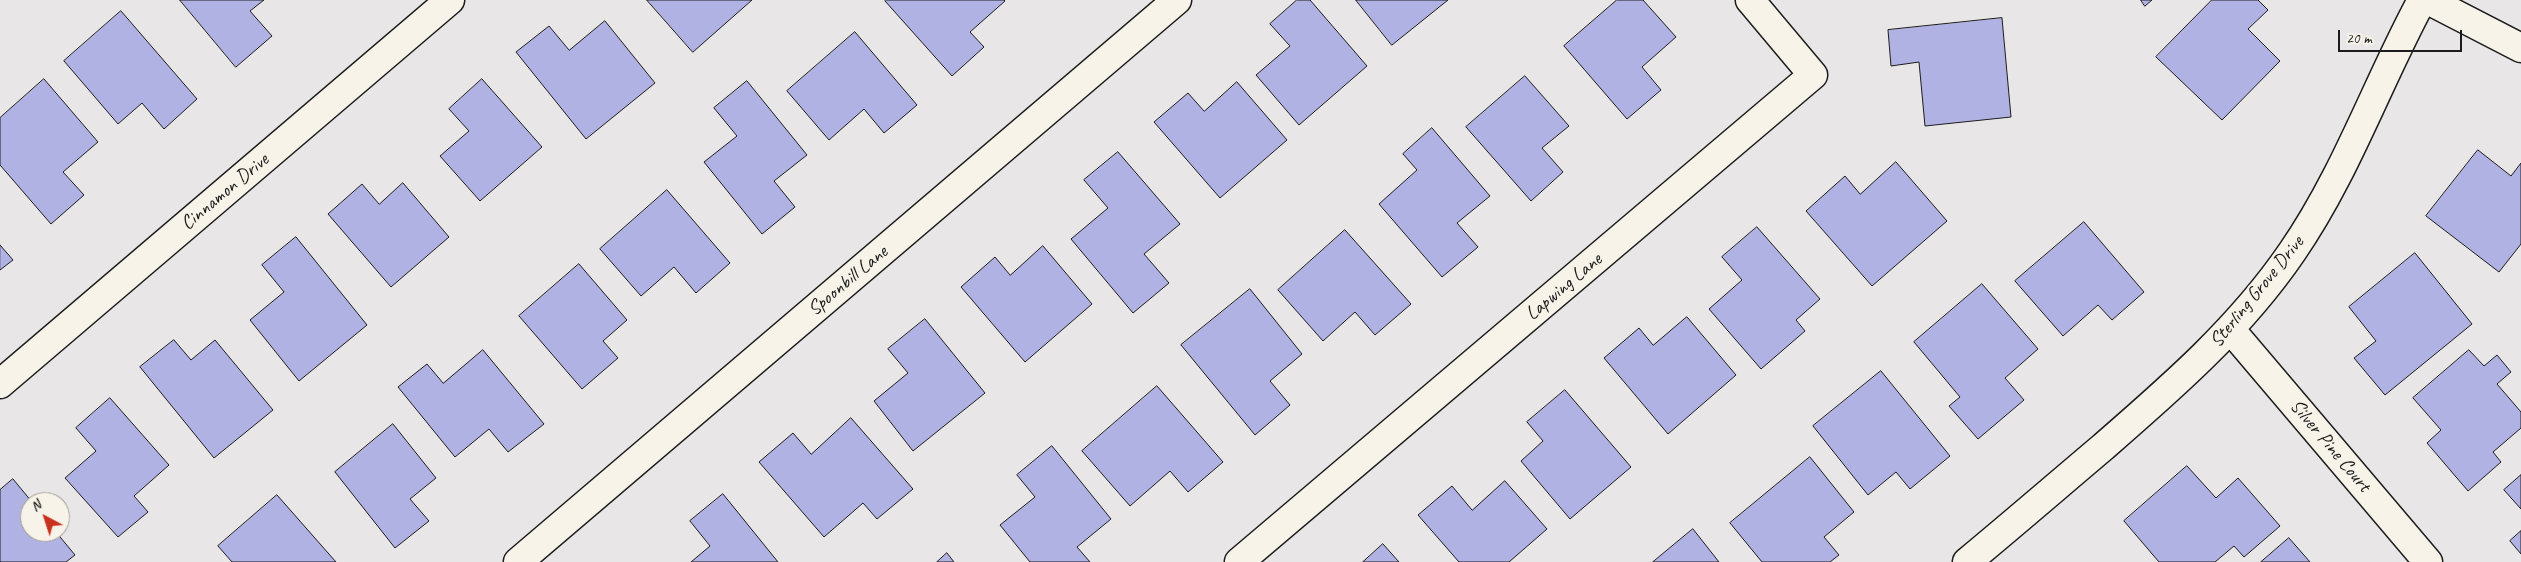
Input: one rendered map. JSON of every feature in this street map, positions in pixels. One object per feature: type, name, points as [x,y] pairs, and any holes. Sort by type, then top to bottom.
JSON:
[{"type":"street","name":"Cinnamon Drive","points":[[0,384],[450,0]]},
{"type":"street","name":"Spoonbill Lane","points":[[518,562],[1177,0]]},
{"type":"street","name":"Lapwing Lane","points":[[1239,562],[1813,75],[1750,0]]},
{"type":"street","name":"Sterling Grove Drive","points":[[1967,562],[2172,388],[2231,330],[2292,252],[2339,176],[2395,50],[2422,0]]},
{"type":"street","points":[[2428,0],[2521,48]]},
{"type":"street","name":"Silver Pine Court","points":[[2231,330],[2428,562]]},
{"type":"building","points":[[180,0],[264,0],[250,11],[272,36],[236,67]]},
{"type":"building","points":[[647,0],[752,0],[693,52]]},
{"type":"building","points":[[886,0],[1005,1],[970,32],[984,47],[952,76]]},
{"type":"building","points":[[1297,0],[1310,0],[1367,66],[1299,125],[1256,75],[1290,46],[1270,24]]},
{"type":"building","points":[[1356,0],[1448,0],[1392,45]]},
{"type":"building","points":[[1617,0],[1643,0],[1676,37],[1642,67],[1661,90],[1627,119],[1564,46]]},
{"type":"building","points":[[2141,0],[2152,0],[2145,6]]},
{"type":"building","points":[[2212,0],[2258,0],[2268,10],[2248,29],[2280,61],[2222,120],[2156,57]]},
{"type":"building","points":[[121,11],[197,99],[164,129],[142,103],[118,124],[64,61]]},
{"type":"building","points":[[2002,18],[2011,117],[1925,126],[1919,62],[1891,66],[1888,30]]},
{"type":"building","points":[[605,21],[655,83],[586,139],[516,52],[549,26],[569,50]]},
{"type":"building","points":[[855,32],[917,105],[884,133],[864,109],[829,140],[787,91]]},
{"type":"building","points":[[1525,76],[1569,126],[1542,148],[1563,172],[1531,201],[1466,127]]},
{"type":"building","points":[[44,79],[98,142],[63,172],[84,195],[51,224],[0,165],[0,118]]},
{"type":"building","points":[[482,79],[542,147],[480,201],[440,156],[469,131],[449,109]]},
{"type":"building","points":[[747,81],[807,155],[774,181],[795,207],[762,234],[704,162],[737,136],[714,108]]},
{"type":"building","points":[[1237,82],[1287,140],[1220,198],[1154,122],[1188,93],[1204,111]]},
{"type":"building","points":[[1432,128],[1490,196],[1457,223],[1478,247],[1442,277],[1379,204],[1417,170],[1403,154]]},
{"type":"building","points":[[2478,150],[2511,176],[2521,163],[2521,244],[2499,272],[2426,216]]},
{"type":"building","points":[[1118,152],[1180,224],[1144,254],[1169,283],[1133,313],[1071,239],[1108,208],[1084,180]]},
{"type":"building","points":[[1896,162],[1947,221],[1872,286],[1806,211],[1845,176],[1860,194]]},
{"type":"building","points":[[403,183],[449,237],[391,287],[328,214],[362,184],[379,204]]},
{"type":"building","points":[[667,190],[730,263],[696,293],[674,267],[641,296],[600,249]]},
{"type":"building","points":[[2084,222],[2144,292],[2112,320],[2098,305],[2063,336],[2015,281]]},
{"type":"building","points":[[1757,227],[1820,299],[1796,320],[1805,331],[1761,369],[1709,309],[1742,280],[1722,257]]},
{"type":"building","points":[[1345,230],[1411,304],[1375,335],[1355,312],[1323,341],[1278,290]]},
{"type":"building","points":[[296,237],[367,325],[299,381],[250,320],[284,292],[262,265]]},
{"type":"building","points":[[0,245],[13,260],[0,270]]},
{"type":"building","points":[[1043,246],[1092,304],[1025,362],[961,287],[995,257],[1010,275]]},
{"type":"building","points":[[2415,253],[2472,324],[2385,395],[2354,358],[2376,341],[2349,307]]},
{"type":"building","points":[[579,264],[627,320],[603,341],[618,358],[582,389],[519,316]]},
{"type":"building","points":[[1982,284],[2038,349],[2005,378],[2024,400],[1978,439],[1949,406],[1960,397],[1914,342]]},
{"type":"building","points":[[1250,289],[1302,354],[1270,381],[1290,405],[1255,435],[1181,345]]},
{"type":"building","points":[[1687,317],[1736,375],[1668,434],[1604,358],[1639,328],[1653,345]]},
{"type":"building","points":[[925,319],[985,393],[913,451],[874,401],[908,373],[888,349]]},
{"type":"building","points":[[174,340],[191,360],[215,340],[273,410],[214,458],[140,367]]},
{"type":"building","points":[[483,350],[544,424],[508,452],[489,429],[455,457],[398,387],[427,364],[443,383]]},
{"type":"building","points":[[2469,350],[2484,366],[2497,355],[2511,372],[2497,384],[2521,412],[2521,428],[2493,452],[2501,462],[2468,491],[2427,443],[2441,430],[2413,398]]},
{"type":"building","points":[[1881,371],[1950,456],[1910,489],[1896,472],[1868,495],[1813,426]]},
{"type":"building","points":[[1157,386],[1223,462],[1188,492],[1170,471],[1130,506],[1082,451]]},
{"type":"building","points":[[1565,390],[1631,467],[1570,519],[1521,461],[1543,441],[1527,422]]},
{"type":"building","points":[[110,398],[169,465],[134,496],[148,512],[118,537],[65,478],[96,451],[76,428]]},
{"type":"building","points":[[851,418],[913,489],[877,519],[863,503],[824,537],[759,462],[793,433],[811,454]]},
{"type":"building","points":[[393,424],[436,478],[410,499],[429,521],[395,548],[335,472]]},
{"type":"building","points":[[1052,446],[1111,519],[1077,547],[1090,562],[1030,562],[1000,525],[1035,497],[1017,475]]},
{"type":"building","points":[[1810,457],[1854,512],[1824,537],[1839,555],[1830,562],[1762,562],[1730,523]]},
{"type":"building","points":[[2187,466],[2216,498],[2238,478],[2280,526],[2244,557],[2234,546],[2215,562],[2159,562],[2124,521]]},
{"type":"building","points":[[2521,475],[2521,509],[2504,490]]},
{"type":"building","points":[[13,479],[24,492],[20,492],[20,542],[64,542],[75,555],[66,562],[0,562],[0,490]]},
{"type":"building","points":[[1505,481],[1547,529],[1509,562],[1459,562],[1418,515],[1452,486],[1472,510]]},
{"type":"building","points":[[723,494],[778,562],[691,562],[710,546],[690,521]]},
{"type":"building","points":[[277,495],[336,562],[232,562],[218,546]]},
{"type":"building","points":[[1693,529],[1719,562],[1653,562]]},
{"type":"building","points":[[2521,531],[2521,554],[2510,541]]},
{"type":"building","points":[[2289,538],[2310,562],[2261,562]]},
{"type":"building","points":[[1383,544],[1399,562],[1363,562]]},
{"type":"building","points":[[947,553],[954,562],[937,562]]}]
